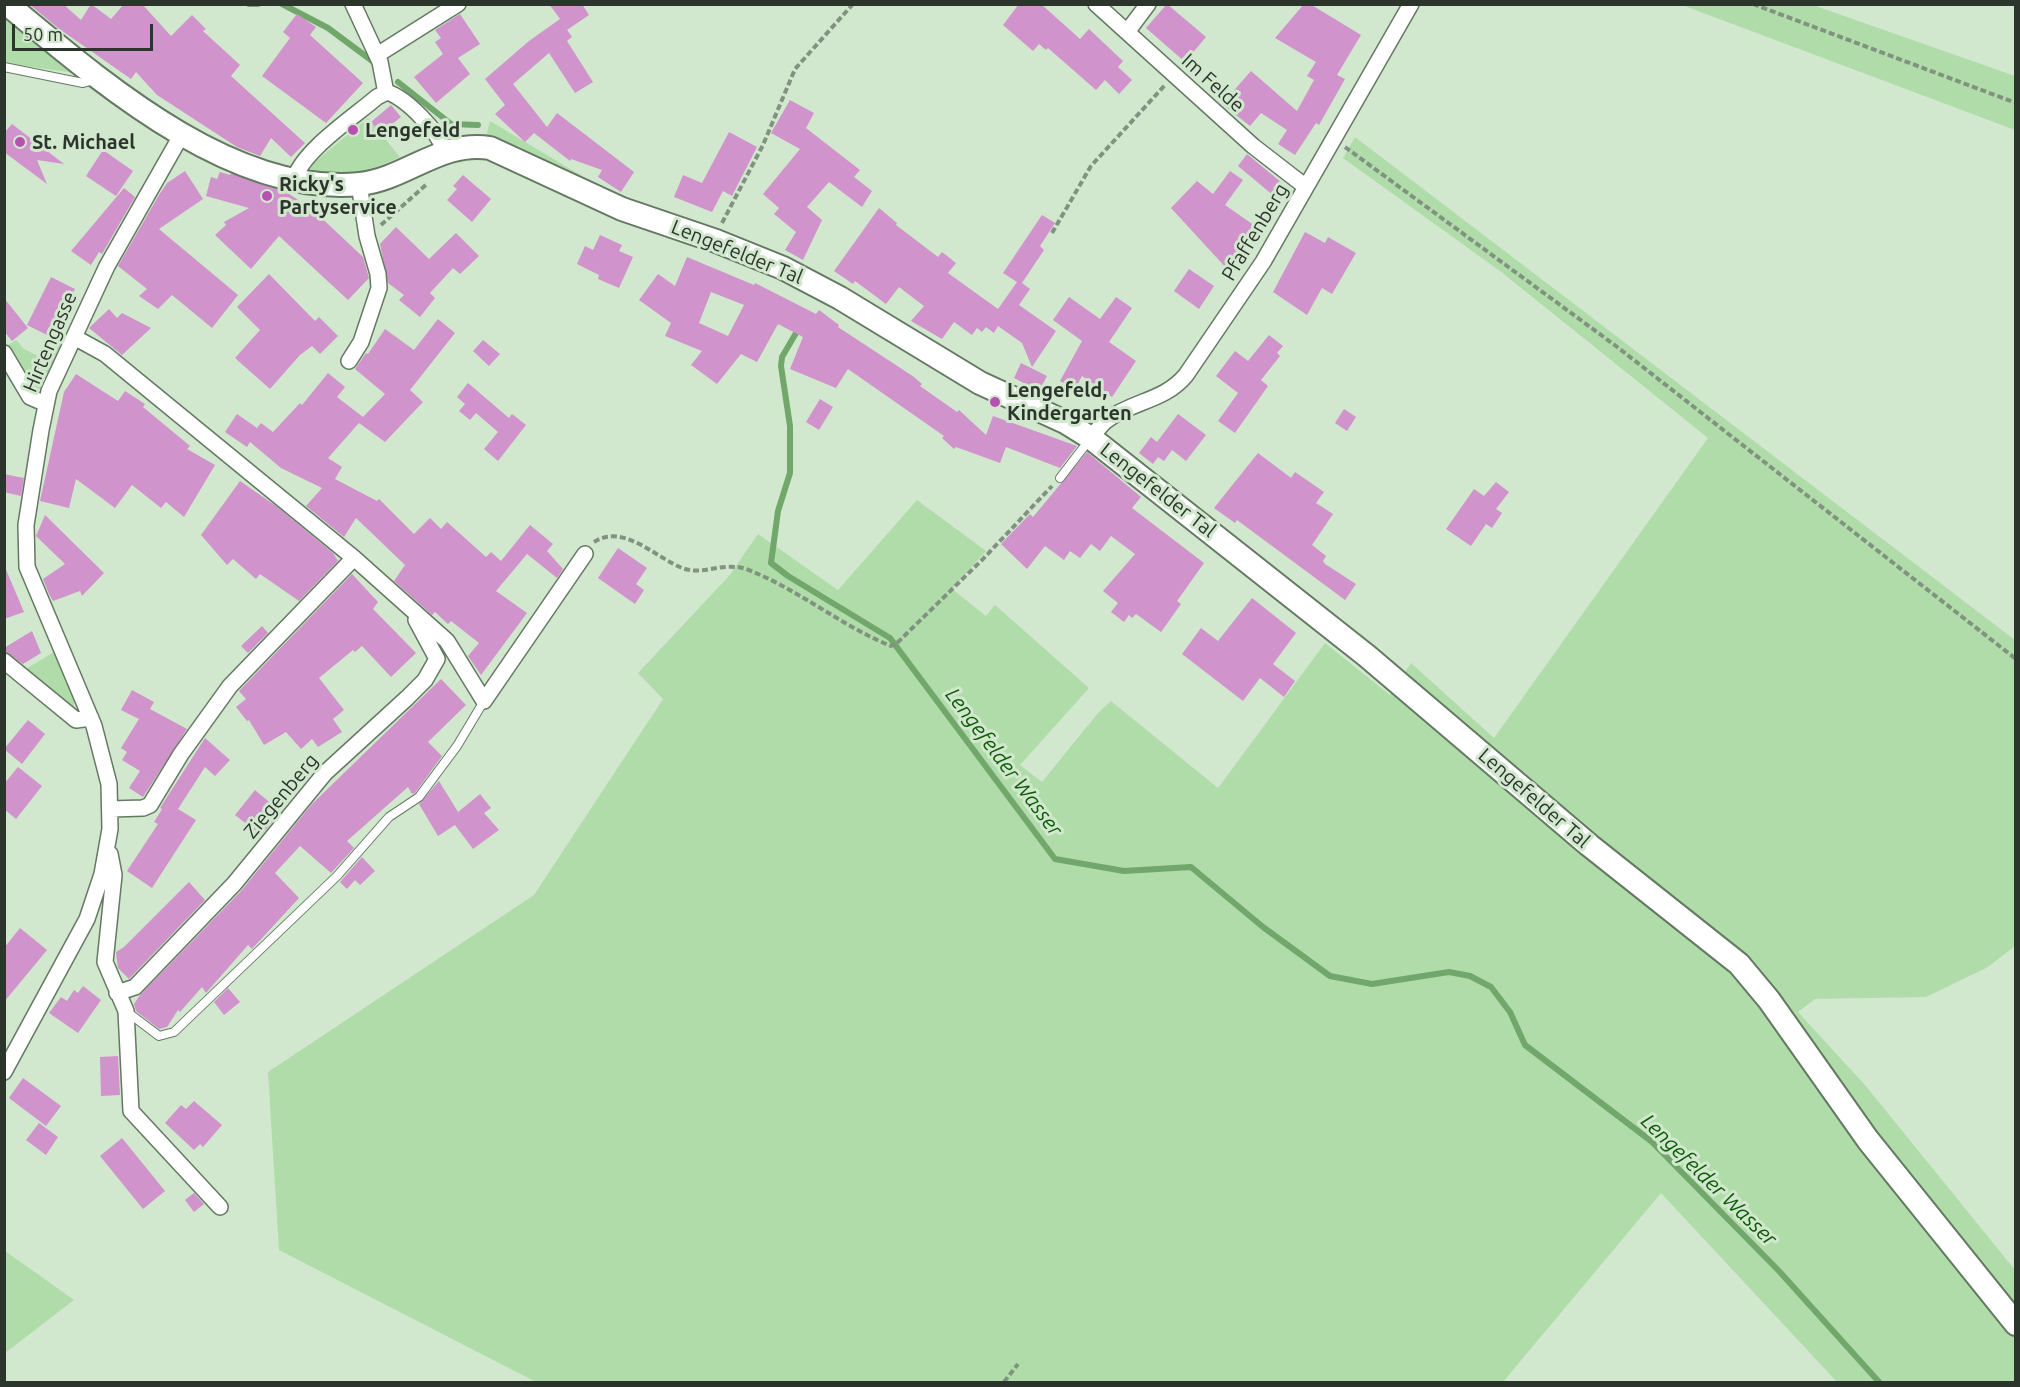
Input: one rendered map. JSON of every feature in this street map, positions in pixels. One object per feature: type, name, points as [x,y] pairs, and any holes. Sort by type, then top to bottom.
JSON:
[{"type":"street","name":"Lengefelder Tal","points":[[7,4],[98,78],[182,134],[236,161],[294,180],[322,184],[359,184],[381,179],[446,151],[467,146],[490,148],[622,209],[716,241],[806,279],[980,383],[1065,422],[1091,438],[1367,656],[1589,845],[1722,949],[1746,971],[1868,1140],[2016,1324]]},
{"type":"street","points":[[353,4],[377,55],[386,93]]},
{"type":"street","points":[[377,55],[458,4]]},
{"type":"street","name":"Im Felde","points":[[1096,4],[1173,76],[1270,161],[1306,187]]},
{"type":"street","points":[[1127,32],[1148,4]]},
{"type":"street","name":"Pfaffenberg","points":[[1091,438],[1110,418],[1154,400],[1182,380],[1258,270],[1335,140],[1411,4]]},
{"type":"street","points":[[386,93],[398,98],[435,131],[446,151]]},
{"type":"street","points":[[294,180],[299,166],[323,143],[386,93]]},
{"type":"street","name":"Hirtengasse","points":[[4,1072],[82,931],[95,900],[108,848],[111,808],[106,773],[91,718],[27,567],[25,534],[27,512],[46,404],[113,254],[182,134]]},
{"type":"street","points":[[349,361],[361,342],[378,296],[378,274],[367,236],[359,184]]},
{"type":"street","name":"Ziegenberg","points":[[74,337],[105,354],[354,558],[447,641],[484,701]]},
{"type":"street","points":[[4,353],[30,397],[46,404]]},
{"type":"street","points":[[484,701],[585,554]]},
{"type":"street","points":[[111,808],[143,808],[150,805],[192,737],[230,686],[354,558]]},
{"type":"street","name":"Ziegenberg","points":[[117,993],[135,987],[234,884],[307,798],[325,773],[425,680],[437,659],[412,612]]},
{"type":"street","points":[[4,661],[76,720],[91,718]]},
{"type":"street","points":[[108,848],[114,875],[105,962],[126,1011],[131,1112],[219,1207]]},
{"type":"lane","points":[[4,67],[83,83],[98,78]]},
{"type":"lane","points":[[1060,478],[1091,438]]},
{"type":"lane","points":[[126,1011],[159,1036],[174,1032],[337,876],[389,818],[419,797],[457,746],[484,701]]},
{"type":"path","points":[[716,241],[723,220],[763,145],[795,69],[853,4]]},
{"type":"path","points":[[1753,4],[2016,103]]},
{"type":"path","points":[[1052,233],[1091,166],[1173,76]]},
{"type":"path","points":[[1335,140],[1616,346],[2016,659]]},
{"type":"path","points":[[367,236],[371,235],[429,182]]},
{"type":"path","points":[[585,554],[596,541],[607,536],[626,538],[682,568],[698,572],[737,567],[759,575],[875,639],[894,645],[983,559],[1060,478]]},
{"type":"path","points":[[1004,1383],[1018,1364]]},
{"type":"green space","points":[[1682,5],[1813,5],[2015,76],[2015,130]]},
{"type":"green space","points":[[7,17],[74,73],[5,63],[4,18]]},
{"type":"green space","points":[[368,118],[400,157],[356,172],[333,173],[310,169],[311,165]]},
{"type":"green space","points":[[490,121],[582,176],[580,182],[486,137]]},
{"type":"green space","points":[[1355,137],[2015,640],[2015,946],[1988,967],[1926,997],[1815,999],[1798,1012],[1865,1085],[2015,1270],[2015,1382],[1837,1382],[1661,1193],[1503,1382],[536,1382],[279,1250],[268,1072],[534,895],[663,699],[638,673],[729,576],[758,534],[838,590],[917,500],[986,551],[952,589],[986,616],[995,605],[1089,688],[1020,765],[1042,782],[1098,713],[1111,701],[1218,788],[1325,643],[1390,695],[1411,663],[1494,738],[1708,438],[1500,271],[1343,158]]},
{"type":"green space","points":[[55,332],[64,337],[42,388],[36,391],[8,345],[16,340],[24,349],[42,358]]},
{"type":"green space","points":[[54,652],[75,699],[74,706],[70,706],[26,669]]},
{"type":"green space","points":[[5,1251],[74,1300],[5,1353]]},
{"type":"building","points":[[29,4],[63,4],[81,20],[91,4],[111,19],[124,4],[142,4],[171,36],[192,15],[206,29],[203,31],[240,65],[231,76],[305,143],[291,157],[271,138],[260,156],[237,147],[157,95],[136,72],[131,79],[58,28]]},
{"type":"building","points":[[549,4],[582,4],[589,15],[567,30],[572,37],[567,41],[593,82],[575,93],[549,53],[513,84],[547,127],[557,113],[634,172],[621,192],[598,177],[602,170],[571,159],[570,161],[534,133],[525,142],[495,114],[505,105],[485,79],[529,41],[560,19]]},
{"type":"building","points":[[1019,4],[1041,4],[1080,39],[1089,29],[1123,61],[1118,67],[1132,80],[1119,94],[1105,80],[1096,90],[1048,48],[1046,50],[1039,44],[1033,51],[1003,25]]},
{"type":"building","points":[[1167,4],[1206,37],[1185,62],[1146,28]]},
{"type":"building","points":[[1304,4],[1310,4],[1361,35],[1337,75],[1345,79],[1319,125],[1316,123],[1295,155],[1278,144],[1287,130],[1261,113],[1250,126],[1222,104],[1251,71],[1297,111],[1314,80],[1307,76],[1316,62],[1275,38]]},
{"type":"building","points":[[297,14],[316,27],[310,35],[363,83],[326,123],[262,76],[290,38],[283,32]]},
{"type":"building","points":[[460,14],[480,44],[458,58],[470,74],[436,103],[414,77],[443,54],[435,42],[441,38],[435,30]]},
{"type":"building","points":[[790,100],[814,113],[806,128],[860,170],[854,177],[872,191],[862,207],[829,182],[807,207],[822,220],[803,260],[785,250],[796,232],[774,214],[779,208],[763,194],[800,149],[771,133]]},
{"type":"building","points":[[391,105],[401,117],[381,133],[371,122]]},
{"type":"building","name":"St. Michael","points":[[12,124],[64,164],[37,160],[47,184],[4,152],[4,133]]},
{"type":"building","points":[[729,132],[757,147],[732,196],[723,191],[712,212],[674,197],[683,175],[702,183]]},
{"type":"building","points":[[103,150],[133,171],[116,196],[86,176]]},
{"type":"building","points":[[1247,154],[1288,188],[1280,201],[1238,166]]},
{"type":"building","points":[[185,171],[203,199],[159,229],[238,295],[212,328],[172,295],[158,309],[139,296],[147,289],[118,266],[167,183]]},
{"type":"building","points":[[1230,171],[1243,180],[1225,205],[1258,228],[1228,270],[1171,208],[1197,181],[1213,194]]},
{"type":"building","points":[[220,172],[230,175],[231,173],[286,192],[312,209],[363,257],[369,278],[348,300],[279,236],[251,269],[215,235],[226,225],[224,222],[249,208],[206,196],[211,177],[217,179]]},
{"type":"building","points":[[463,175],[491,199],[472,222],[447,200],[457,189],[453,186]]},
{"type":"building","points":[[124,188],[135,197],[102,254],[99,252],[91,265],[71,251]]},
{"type":"building","points":[[879,208],[897,223],[896,225],[938,257],[942,252],[956,263],[948,273],[998,309],[1017,282],[1003,273],[1042,215],[1055,223],[1040,246],[1044,250],[1022,283],[1030,289],[1019,305],[1056,331],[1032,367],[1022,343],[998,326],[994,333],[986,327],[982,332],[977,328],[972,335],[954,322],[942,339],[911,321],[924,306],[899,287],[886,304],[855,281],[853,284],[834,271]]},
{"type":"building","points":[[396,227],[429,259],[456,233],[479,256],[460,274],[453,268],[430,293],[435,298],[420,317],[399,300],[404,295],[388,283],[380,244]]},
{"type":"building","points":[[1305,232],[1325,243],[1328,237],[1356,253],[1332,294],[1322,288],[1307,315],[1273,292]]},
{"type":"building","points":[[600,235],[622,245],[619,251],[633,257],[619,288],[598,279],[599,275],[577,264],[585,246],[593,250]]},
{"type":"building","points":[[687,257],[754,285],[755,283],[816,314],[819,310],[839,325],[838,327],[914,377],[922,384],[920,386],[957,412],[959,410],[986,435],[993,416],[1077,446],[1060,468],[1006,447],[1000,463],[956,447],[954,449],[942,438],[944,436],[848,369],[836,388],[790,369],[803,337],[778,324],[757,362],[741,354],[717,384],[691,365],[702,351],[665,336],[671,323],[639,300],[658,274],[675,286]],"holes":[[[711,292],[744,305],[728,336],[699,323]]]},
{"type":"building","points":[[1189,269],[1214,286],[1199,309],[1174,291]]},
{"type":"building","points":[[269,274],[315,321],[319,317],[338,336],[320,354],[312,346],[300,355],[270,389],[235,358],[260,330],[237,307]]},
{"type":"building","points":[[51,277],[75,289],[51,337],[27,325]]},
{"type":"building","points":[[1069,297],[1100,319],[1116,297],[1132,308],[1109,342],[1136,361],[1112,397],[1082,376],[1075,389],[1060,381],[1082,341],[1053,320]]},
{"type":"building","points":[[4,298],[28,328],[12,341],[4,331]]},
{"type":"building","points":[[109,309],[117,318],[122,313],[151,328],[122,355],[89,328]]},
{"type":"building","points":[[438,319],[455,333],[410,390],[423,402],[385,442],[359,423],[328,458],[342,467],[335,479],[377,501],[379,499],[414,534],[430,518],[441,529],[447,522],[486,557],[491,552],[501,561],[530,525],[553,544],[547,551],[563,569],[557,578],[527,554],[496,591],[527,613],[481,675],[468,656],[479,643],[451,621],[448,624],[435,612],[432,615],[394,581],[405,565],[356,518],[344,537],[306,506],[322,488],[281,468],[250,442],[247,447],[225,432],[237,414],[257,428],[261,423],[273,432],[300,403],[302,405],[328,373],[345,387],[337,397],[363,417],[385,394],[355,369],[366,353],[368,354],[385,329],[414,350]]},
{"type":"building","points":[[1269,335],[1283,346],[1277,353],[1280,356],[1261,380],[1268,386],[1235,433],[1218,421],[1238,393],[1216,376],[1235,351],[1248,361]]},
{"type":"building","points":[[483,340],[500,354],[489,366],[473,351]]},
{"type":"building","points":[[1021,363],[1047,376],[1039,391],[1014,378]]},
{"type":"building","points":[[76,374],[118,401],[125,391],[145,404],[143,407],[190,446],[187,449],[215,465],[184,517],[166,502],[161,508],[132,485],[115,508],[76,479],[69,508],[40,501],[64,392]]},
{"type":"building","points":[[468,383],[509,418],[512,414],[526,425],[498,461],[484,449],[498,432],[476,413],[470,420],[459,411],[465,404],[457,397]]},
{"type":"building","points":[[820,399],[833,407],[819,430],[806,422]]},
{"type":"building","points":[[1344,409],[1356,417],[1347,431],[1335,423]]},
{"type":"building","points":[[1178,414],[1206,435],[1186,461],[1172,450],[1164,461],[1158,457],[1153,464],[1139,453],[1151,437],[1157,442]]},
{"type":"building","points":[[1087,452],[1141,497],[1132,508],[1204,563],[1177,601],[1181,604],[1161,632],[1136,614],[1132,618],[1129,615],[1124,622],[1111,612],[1118,603],[1103,591],[1135,554],[1111,536],[1100,551],[1091,544],[1080,558],[1070,551],[1064,560],[1045,546],[1027,569],[1001,544],[1030,514],[1033,517]]},
{"type":"building","points":[[1258,453],[1291,478],[1295,472],[1324,492],[1316,503],[1333,514],[1312,545],[1326,556],[1323,561],[1325,564],[1356,584],[1345,600],[1237,520],[1235,523],[1214,508]]},
{"type":"building","points":[[4,474],[24,478],[21,496],[4,492]]},
{"type":"building","points":[[240,481],[276,506],[333,553],[338,561],[299,601],[260,574],[256,579],[233,559],[227,565],[201,535]]},
{"type":"building","points":[[1496,482],[1509,492],[1496,509],[1502,513],[1492,528],[1486,524],[1471,546],[1446,529],[1474,489],[1484,496]]},
{"type":"building","points":[[45,515],[104,573],[82,596],[80,591],[53,601],[49,594],[43,579],[65,564],[36,536]]},
{"type":"building","points":[[618,548],[647,568],[636,584],[644,590],[635,604],[598,578]]},
{"type":"building","points":[[4,565],[24,612],[4,619]]},
{"type":"building","points":[[352,574],[378,602],[373,609],[416,653],[391,677],[362,646],[355,652],[353,650],[319,678],[344,710],[333,719],[342,732],[318,747],[312,739],[301,749],[286,732],[264,745],[249,720],[247,721],[236,707],[246,699],[239,691]]},
{"type":"building","points":[[1252,598],[1296,633],[1273,664],[1295,681],[1284,697],[1260,678],[1243,701],[1182,654],[1201,628],[1218,641]]},
{"type":"building","points":[[262,626],[268,633],[248,653],[241,646]]},
{"type":"building","points":[[32,631],[41,653],[23,664],[4,651],[4,648]]},
{"type":"building","points":[[441,679],[466,705],[428,742],[442,756],[415,793],[412,794],[408,787],[347,841],[354,848],[331,873],[300,846],[275,873],[299,898],[252,949],[248,945],[206,993],[202,987],[180,1012],[178,1010],[167,1027],[159,1029],[136,1011],[134,1004],[140,995],[241,891],[312,804]]},
{"type":"building","points":[[132,690],[154,702],[150,709],[187,729],[143,797],[129,788],[140,771],[122,760],[127,752],[121,748],[139,719],[121,710]]},
{"type":"building","points":[[28,720],[45,734],[22,764],[4,749]]},
{"type":"building","points":[[205,738],[230,760],[215,776],[205,767],[178,809],[196,820],[152,888],[127,871],[158,824],[154,822],[162,809],[160,808]]},
{"type":"building","points":[[18,767],[42,786],[16,819],[4,809],[4,784]]},
{"type":"building","points":[[439,781],[458,812],[480,794],[491,808],[484,813],[499,830],[473,849],[455,825],[438,836],[419,804]]},
{"type":"building","points":[[255,790],[281,812],[261,835],[235,815]]},
{"type":"building","points":[[362,857],[375,871],[360,885],[355,880],[347,889],[340,882]]},
{"type":"building","points":[[189,882],[205,900],[129,979],[118,968],[116,952],[124,947]]},
{"type":"building","points":[[20,928],[47,950],[4,1002],[4,948]]},
{"type":"building","points":[[83,986],[101,1000],[78,1033],[49,1013],[61,997],[67,1001],[74,990],[78,993]]},
{"type":"building","points":[[228,988],[240,1002],[224,1015],[214,1002]]},
{"type":"building","points":[[118,1056],[120,1095],[101,1096],[100,1057]]},
{"type":"building","points":[[23,1078],[61,1106],[46,1126],[9,1098]]},
{"type":"building","points":[[194,1101],[222,1125],[203,1147],[200,1144],[194,1150],[165,1123],[181,1105],[186,1109]]},
{"type":"building","points":[[39,1123],[58,1137],[46,1155],[26,1140]]},
{"type":"building","points":[[122,1138],[165,1191],[143,1209],[100,1156]]},
{"type":"building","points":[[194,1193],[204,1204],[194,1212],[185,1200]]},
{"type":"waterway","name":"Lengefelder Wasser","points":[[249,4],[258,4]]},
{"type":"waterway","name":"Lengefelder Wasser","points":[[282,4],[328,28],[375,63]]},
{"type":"waterway","name":"Lengefelder Wasser","points":[[398,82],[451,124],[478,125]]},
{"type":"waterway","name":"Lengefelder Wasser","points":[[799,328],[782,357],[781,366],[790,426],[790,473],[778,511],[771,563],[788,576],[890,638],[1055,859],[1124,871],[1191,867],[1263,927],[1330,976],[1372,984],[1449,972],[1470,976],[1491,987],[1510,1012],[1525,1045],[1651,1141],[1779,1271],[1879,1382]]},
{"type":"place","name":"Lengefeld","points":[[353,130]]},
{"type":"place","name":"St. Michael","points":[[20,142]]},
{"type":"place","name":"Ricky's Partyservice","points":[[267,196]]},
{"type":"place","name":"Lengefeld, Kindergarten","points":[[995,402]]}]
